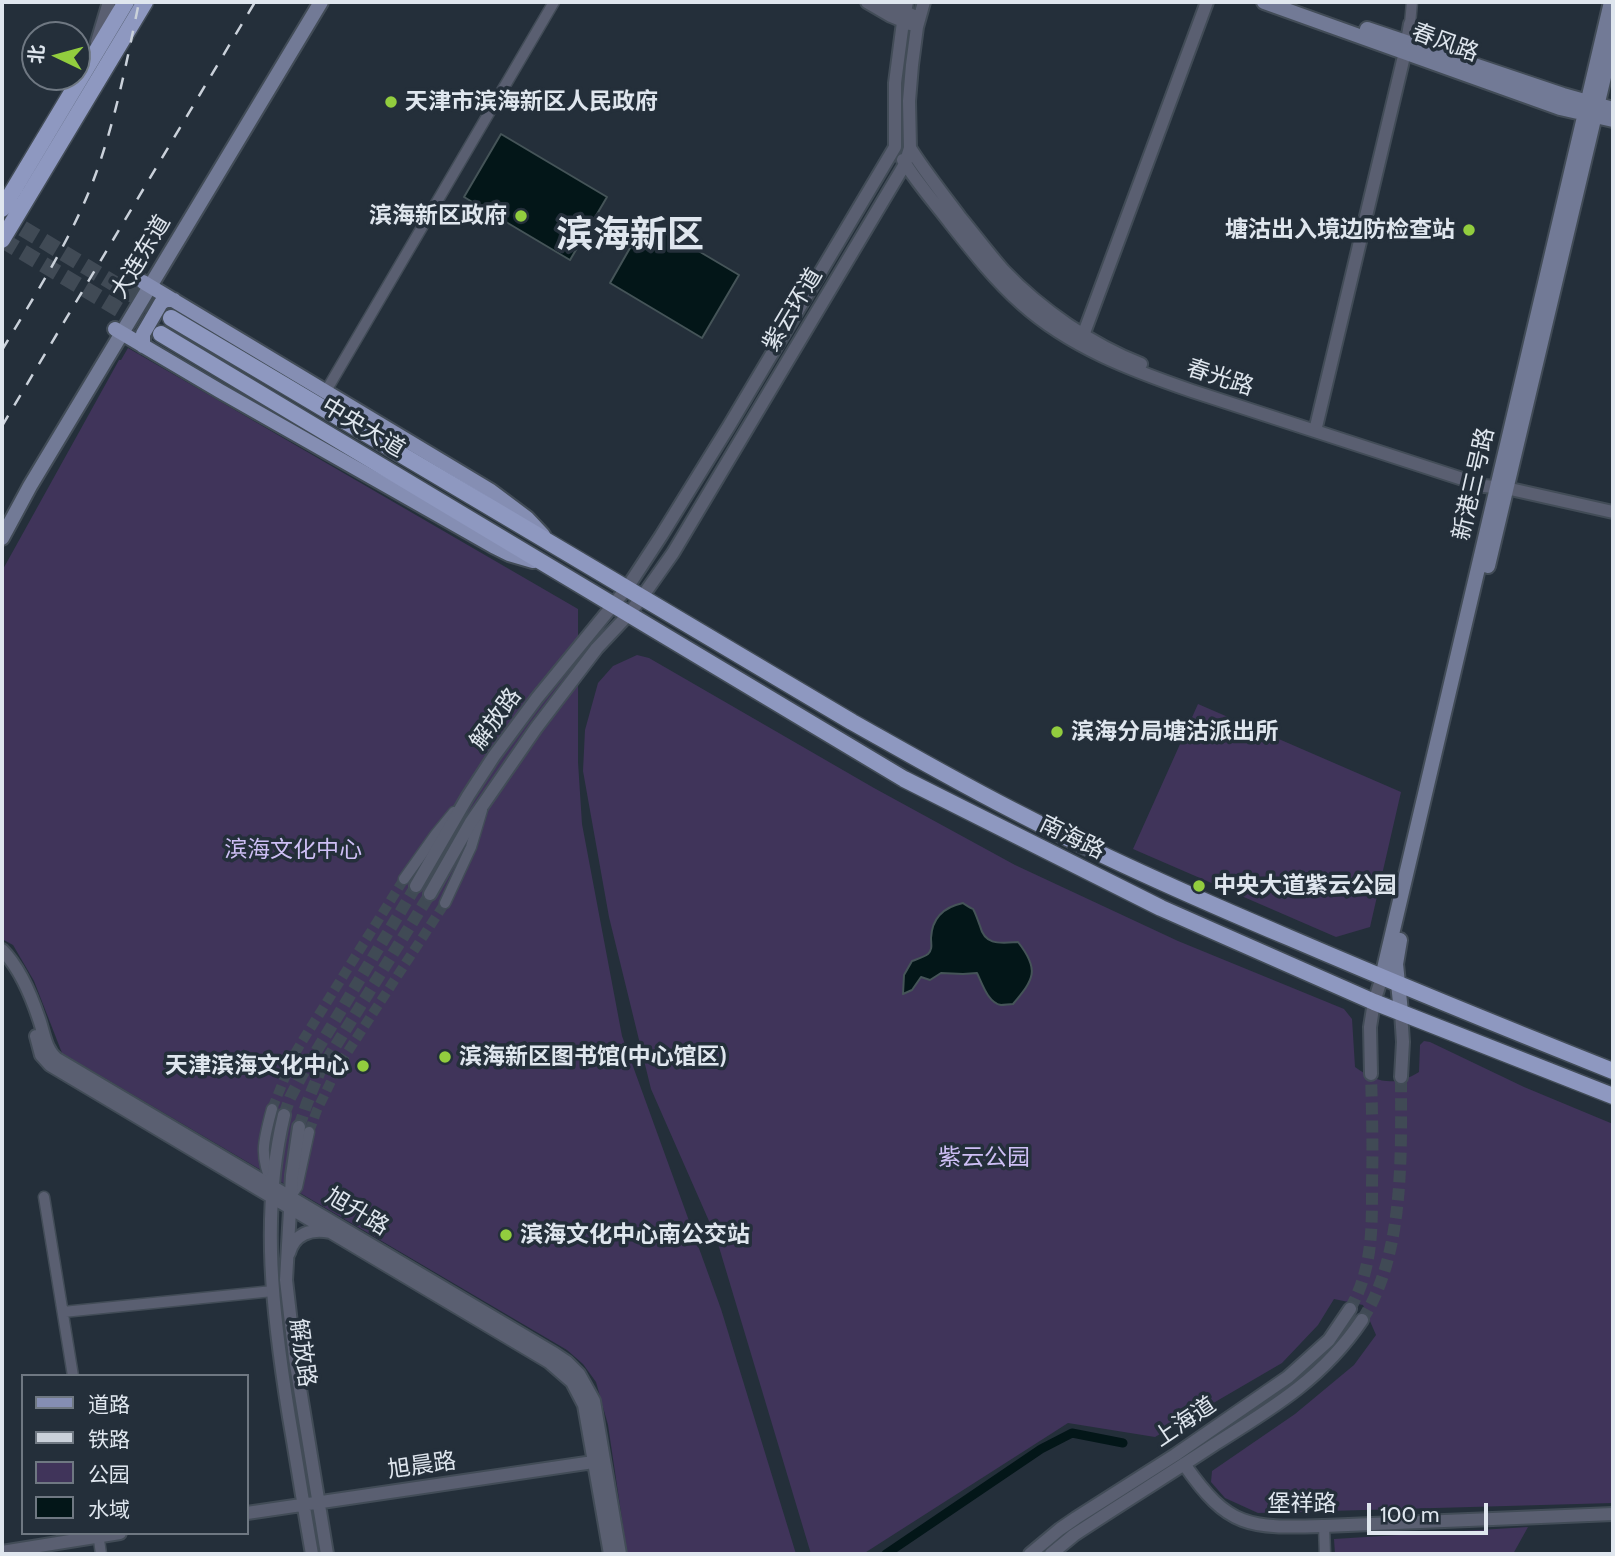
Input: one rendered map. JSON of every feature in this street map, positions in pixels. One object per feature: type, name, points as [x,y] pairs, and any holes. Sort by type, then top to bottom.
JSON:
[{"type":"highway","points":[[2,240],[8,203],[126,2]]},
{"type":"highway","points":[[8,203],[145,2]]},
{"type":"highway","name":"中央大道","points":[[171,318],[551,544]]},
{"type":"highway","name":"中央大道","points":[[161,334],[540,562]]},
{"type":"highway","name":"南海路","points":[[551,544],[912,756],[1024,816],[1209,903],[1398,985],[1613,1071]]},
{"type":"highway","name":"南海路","points":[[540,562],[904,779],[1161,908],[1374,1002],[1613,1096]]},
{"type":"main road","name":"大连东道","points":[[2,521],[118,331],[312,2]]},
{"type":"main road","name":"大连东道","points":[[146,284],[321,2]]},
{"type":"main road","name":"春风路","points":[[1264,2],[1562,102],[1578,103],[1590,110]]},
{"type":"main road","name":"春风路","points":[[1290,2],[1405,48]]},
{"type":"main road","name":"新港三号路","points":[[1382,977],[1597,83],[1611,2]]},
{"type":"main road","name":"新港三号路","points":[[1597,83],[1613,39]]},
{"type":"main road","points":[[1597,83],[1613,109]]},
{"type":"main road","points":[[1562,102],[1576,119],[1583,142]]},
{"type":"main road","points":[[1590,110],[1613,109]]},
{"type":"main road","points":[[1590,110],[1613,120]]},
{"type":"main road","points":[[146,284],[491,491],[527,518],[551,544]]},
{"type":"main road","points":[[143,346],[143,334],[161,303],[174,300]]},
{"type":"main road","name":"大连东道","points":[[2,538],[118,331]]},
{"type":"main road","points":[[118,331],[493,546],[509,554],[540,562]]},
{"type":"main road","name":"新港三号路","points":[[1401,1012],[1397,953],[1502,484]]},
{"type":"street","points":[[92,58],[109,2]]},
{"type":"street","points":[[326,391],[554,2]]},
{"type":"street","points":[[867,2],[905,12]]},
{"type":"street","points":[[884,2],[918,22]]},
{"type":"street","name":"紫云环道","points":[[628,615],[697,515],[905,164],[910,148],[909,101],[918,22],[924,2]]},
{"type":"street","points":[[1078,337],[1199,2]]},
{"type":"street","points":[[1078,337],[1207,2]]},
{"type":"street","points":[[1316,427],[1405,48],[1412,2]]},
{"type":"street","points":[[895,148],[895,83],[905,12]]},
{"type":"street","name":"紫云环道","points":[[627,588],[729,426],[895,148]]},
{"type":"street","name":"春光路","points":[[895,148],[999,282],[1042,320],[1078,337]]},
{"type":"street","name":"春光路","points":[[910,148],[928,176],[1003,270],[1102,357],[1156,379],[1502,484],[1613,512]]},
{"type":"street","name":"春光路","points":[[1502,484],[1613,506]]},
{"type":"street","name":"解放路","points":[[416,886],[468,796],[537,698],[627,588]]},
{"type":"street","name":"解放路","points":[[430,894],[461,838],[536,728],[597,648],[628,615]]},
{"type":"street","points":[[404,879],[436,834],[468,796]]},
{"type":"street","points":[[444,903],[471,847],[485,802]]},
{"type":"street","name":"旭升路","points":[[2,950],[17,969],[30,995],[51,1055],[273,1193]]},
{"type":"street","name":"旭升路","points":[[2,960],[26,1001],[39,1050],[46,1062],[567,1362],[584,1381],[594,1401],[610,1554]]},
{"type":"street","points":[[1371,1074],[1370,1027],[1382,977]]},
{"type":"street","points":[[1401,1012],[1401,1077]]},
{"type":"street","name":"解放路","points":[[278,1112],[270,1252],[272,1291],[279,1352],[312,1554]]},
{"type":"street","name":"解放路","points":[[304,1129],[294,1157],[286,1280],[327,1554]]},
{"type":"street","points":[[44,1197],[73,1374]]},
{"type":"street","name":"旭升路","points":[[290,1202],[333,1233],[549,1362],[572,1382],[581,1398],[599,1461],[620,1554]]},
{"type":"street","points":[[286,1264],[290,1247],[300,1236],[315,1231],[333,1233]]},
{"type":"street","points":[[63,1312],[272,1291]]},
{"type":"street","name":"上海道","points":[[1030,1554],[1076,1518],[1175,1455],[1288,1377],[1329,1340],[1350,1309]]},
{"type":"street","name":"上海道","points":[[1051,1554],[1074,1535],[1264,1413],[1310,1380],[1338,1352],[1363,1320]]},
{"type":"street","name":"旭晨路","points":[[248,1513],[599,1461]]},
{"type":"street","name":"堡祥路","points":[[1184,1464],[1209,1498],[1241,1521],[1256,1525],[1294,1527],[1613,1514]]},
{"type":"street","points":[[1324,1526],[1325,1554]]},
{"type":"street","points":[[2,1552],[98,1535],[101,1554]]},
{"type":"green space","name":"滨海文化中心","points":[[128,348],[578,609],[578,762],[582,824],[622,1036],[721,1309],[796,1554],[627,1553],[608,1425],[596,1382],[583,1364],[567,1350],[62,1053],[34,981],[13,945],[2,939],[2,571]]},
{"type":"green space","name":"紫云公园","points":[[637,655],[649,658],[874,788],[1015,865],[1178,941],[1344,1009],[1352,1019],[1355,1067],[1371,1077],[1394,1081],[1419,1072],[1420,1045],[1424,1041],[1430,1042],[1524,1087],[1613,1124],[1613,1503],[1258,1513],[1225,1498],[1211,1482],[1212,1471],[1295,1414],[1354,1365],[1376,1335],[1363,1305],[1334,1299],[1318,1325],[1282,1363],[1155,1437],[1068,1423],[863,1554],[811,1554],[716,1237],[651,1089],[609,917],[583,771],[585,730],[598,683],[613,666]]},
{"type":"green space","points":[[1198,704],[1401,792],[1370,927],[1336,937],[1133,849]]},
{"type":"green space","points":[[1528,1527],[1513,1554],[1335,1554],[1334,1539]]},
{"type":"water","points":[[501,134],[607,197],[570,260],[464,197]]},
{"type":"water","points":[[646,220],[739,275],[702,338],[610,283]]},
{"type":"water","points":[[963,903],[973,909],[982,932],[989,940],[1018,942],[1029,960],[1032,967],[1030,981],[1013,1004],[1001,1005],[992,1001],[977,973],[941,973],[930,980],[921,977],[912,990],[903,994],[904,975],[912,961],[931,950],[932,931],[940,914]]},
{"type":"waterway","points":[[886,1554],[1041,1449],[1072,1433],[1123,1443]]},
{"type":"tunnel","points":[[2,216],[168,316]]},
{"type":"tunnel","points":[[2,240],[159,333]]},
{"type":"tunnel","points":[[272,1109],[294,1055],[404,879]]},
{"type":"tunnel","points":[[284,1115],[302,1075],[416,886]]},
{"type":"tunnel","points":[[299,1127],[320,1071],[430,894]]},
{"type":"tunnel","points":[[309,1132],[339,1065],[445,903]]},
{"type":"tunnel","points":[[1350,1309],[1358,1294],[1370,1248],[1371,1074]]},
{"type":"tunnel","points":[[1362,1320],[1376,1294],[1393,1234],[1400,1170],[1401,1077]]},
{"type":"railway","points":[[2,350],[60,251],[90,189],[113,120],[139,2]]},
{"type":"railway","points":[[2,426],[255,2]]},
{"type":"place","name":"天津市滨海新区人民政府","points":[[391,102]]},
{"type":"place","name":"滨海新区政府","points":[[521,216]]},
{"type":"place","name":"塘沽出入境边防检查站","points":[[1469,230]]},
{"type":"place","name":"滨海分局塘沽派出所","points":[[1057,732]]},
{"type":"place","name":"中央大道紫云公园","points":[[1199,886]]},
{"type":"place","name":"滨海新区图书馆(中心馆区)","points":[[445,1057]]},
{"type":"place","name":"天津滨海文化中心","points":[[363,1066]]},
{"type":"place","name":"滨海文化中心南公交站","points":[[506,1235]]},
{"type":"district","name":"滨海新区","points":[[630,236]]}]
